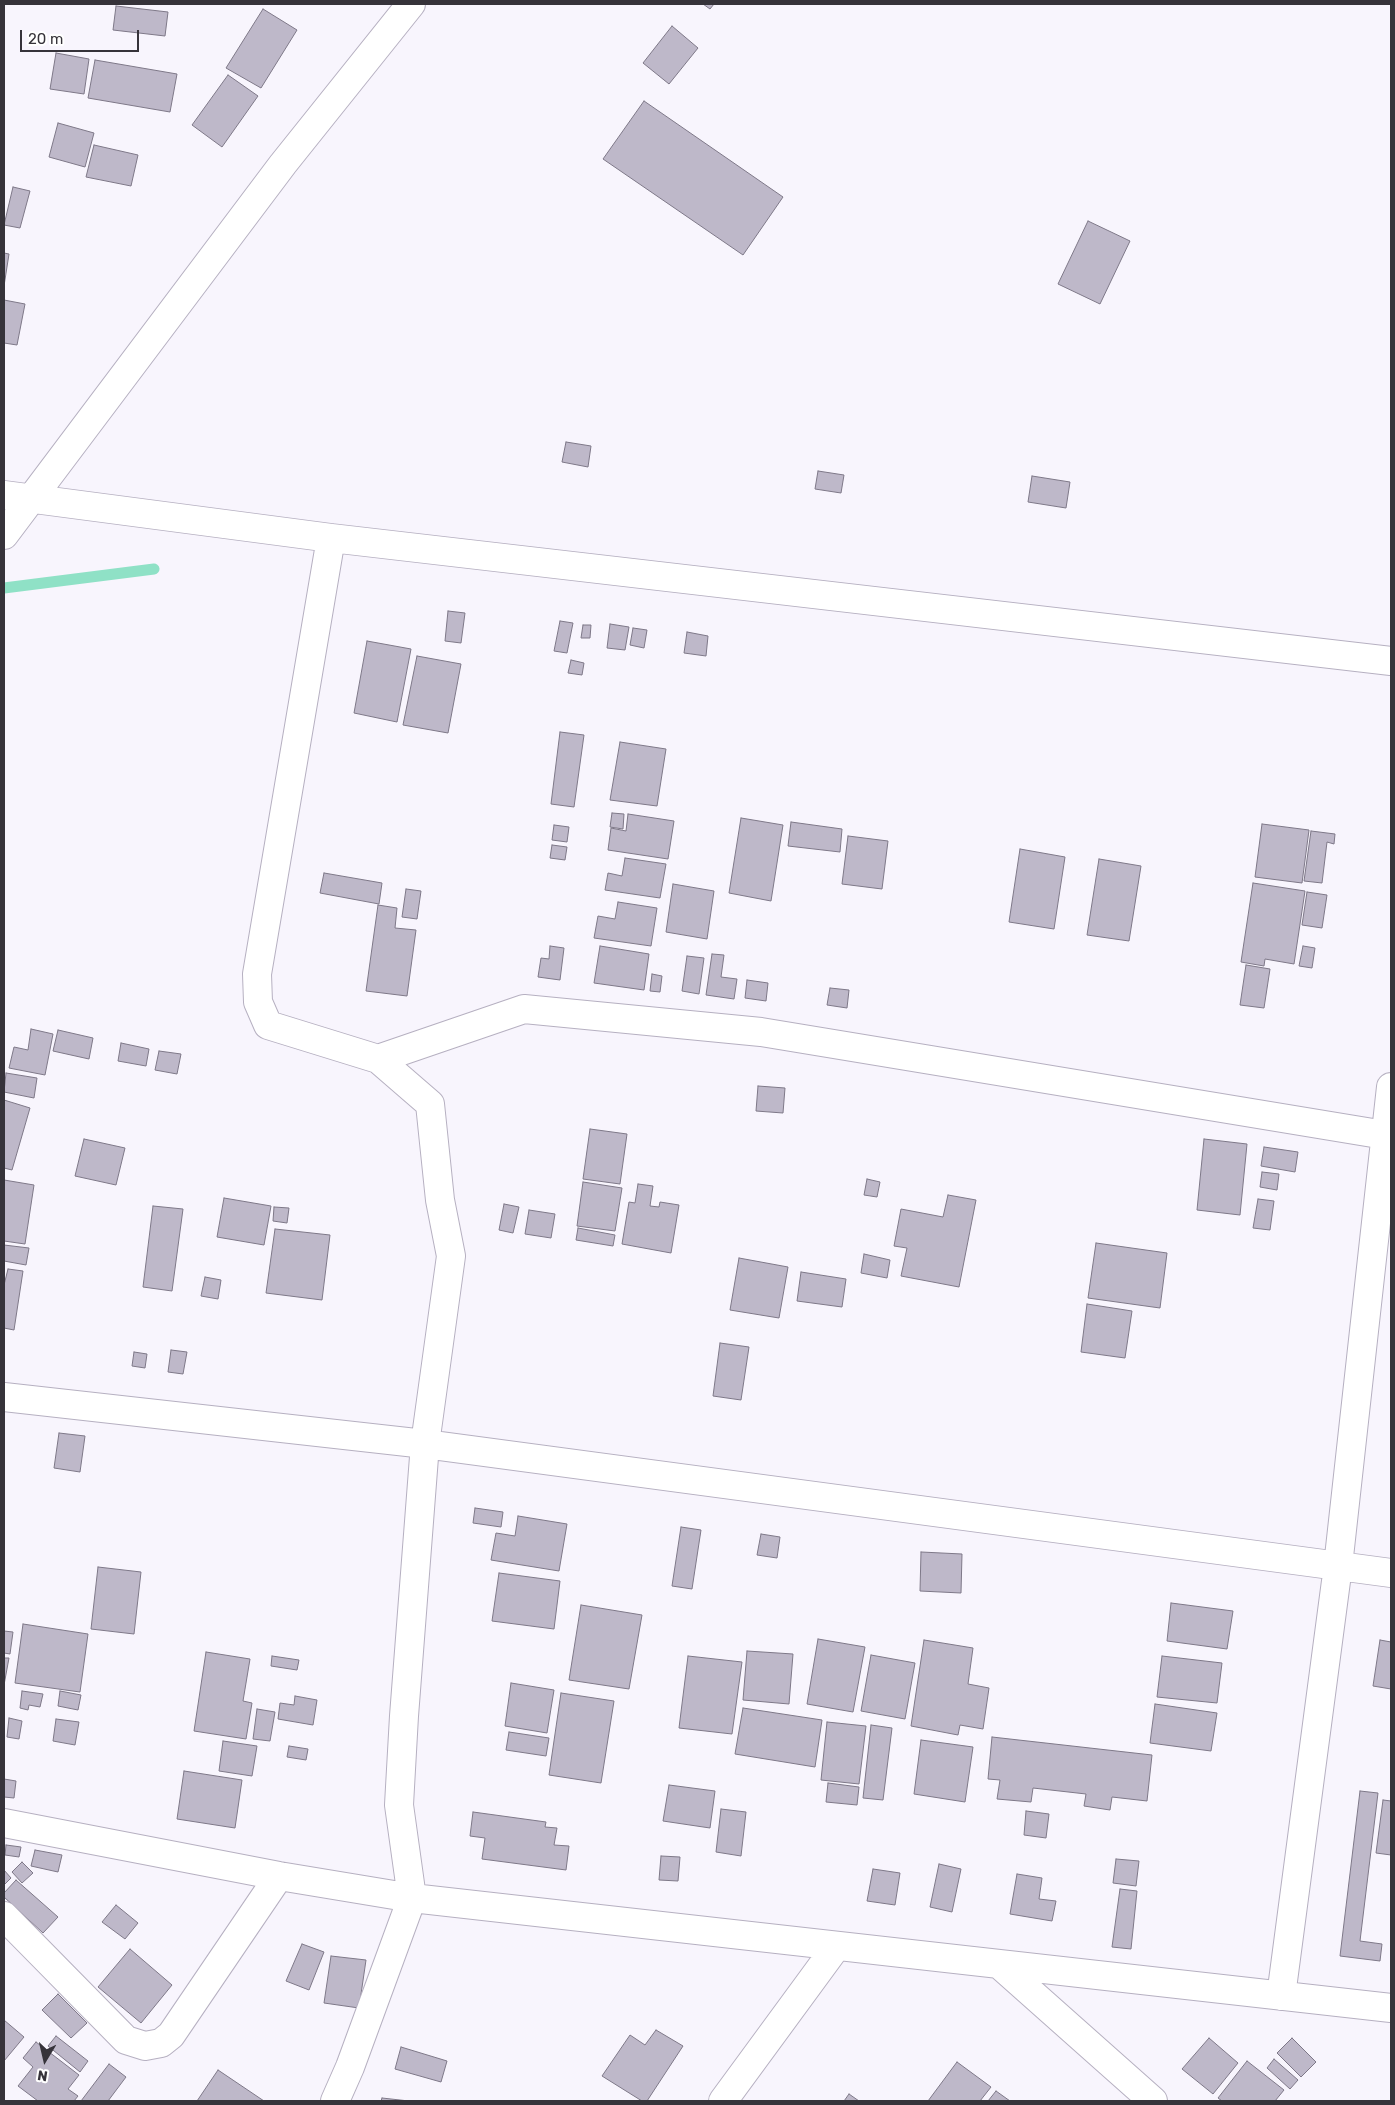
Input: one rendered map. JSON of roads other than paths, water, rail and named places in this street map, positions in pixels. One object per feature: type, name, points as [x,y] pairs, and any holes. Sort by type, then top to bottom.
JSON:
[{"type":"street","points":[[4,536],[283,164],[411,4]]},
{"type":"street","points":[[4,495],[331,538],[1391,661]]},
{"type":"street","points":[[331,538],[257,974],[258,1002],[268,1026],[378,1059],[430,1104],[440,1200],[451,1256],[425,1444],[404,1716],[400,1805],[412,1898],[350,2067],[335,2101]]},
{"type":"street","points":[[378,1059],[524,1009],[760,1032],[1389,1135]]},
{"type":"street","points":[[1280,1996],[1338,1566],[1389,1135],[1391,1087]]},
{"type":"street","points":[[4,1397],[425,1444],[1391,1573]]},
{"type":"street","points":[[4,1823],[279,1876],[412,1898],[1391,2008]]},
{"type":"street","points":[[4,1916],[126,2040],[145,2046],[161,2043],[171,2035],[279,1876]]},
{"type":"street","points":[[723,2101],[836,1947]]},
{"type":"street","points":[[1000,1965],[1153,2101]]},
{"type":"waterway","points":[[4,588],[154,569]]}]
